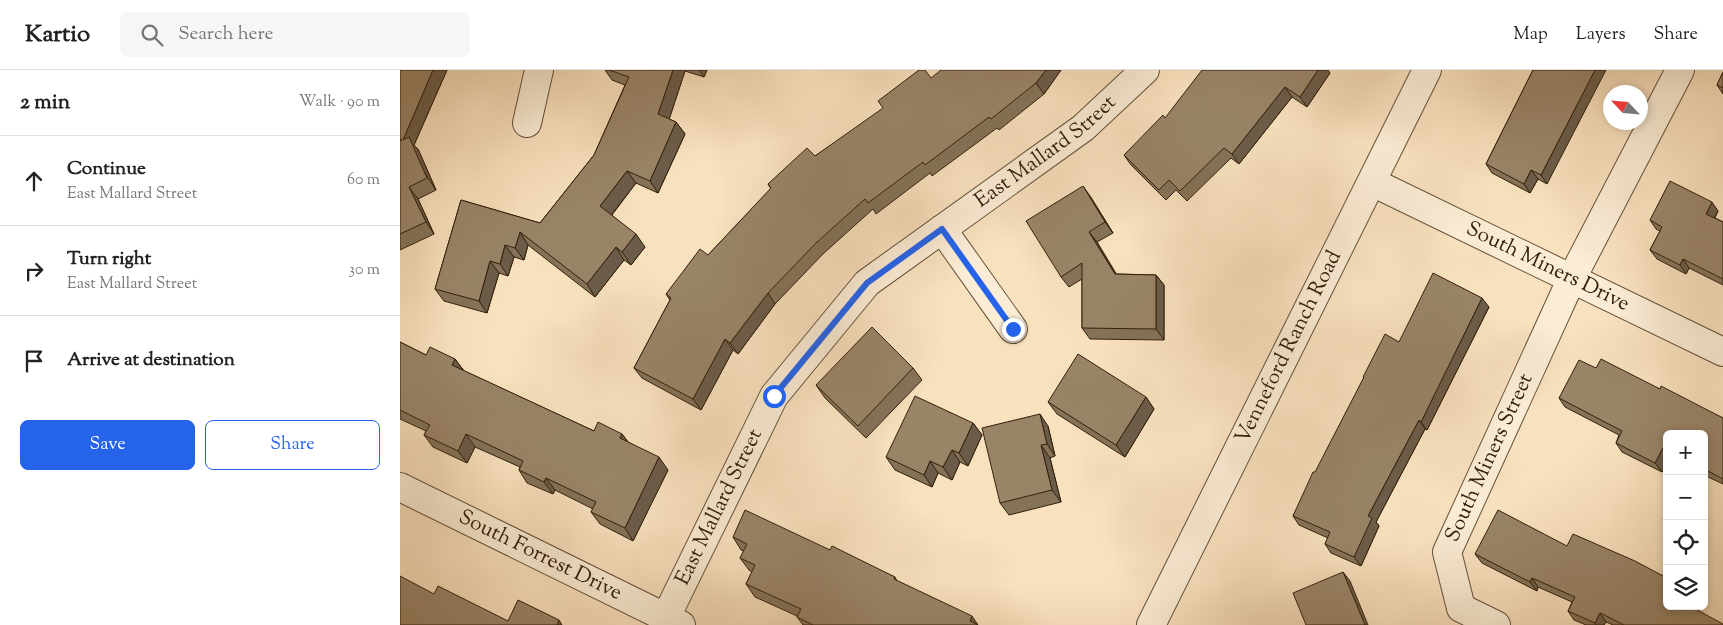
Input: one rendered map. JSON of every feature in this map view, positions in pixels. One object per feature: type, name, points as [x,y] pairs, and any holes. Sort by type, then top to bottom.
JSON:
[{"type":"street","points":[[527,123],[539,70]]},
{"type":"street","name":"East Mallard Street","points":[[673,621],[774,396],[867,283],[1083,128],[1145,70]]},
{"type":"street","name":"Venneford Ranch Road","points":[[1151,625],[1427,70]]},
{"type":"street","points":[[1572,278],[1680,70]]},
{"type":"street","name":"South Miners Drive","points":[[1372,182],[1723,352]]},
{"type":"street","points":[[942,229],[1013,329]]},
{"type":"street","name":"South Miners Street","points":[[1496,625],[1461,608],[1447,552],[1572,278]]},
{"type":"street","name":"South Forrest Drive","points":[[400,487],[673,621]]},
{"type":"building","points":[[400,70],[433,70],[403,140],[409,137],[427,178],[409,187],[426,222],[400,234],[400,141],[402,140],[400,139]]},
{"type":"building","points":[[609,70],[673,70],[658,114],[676,122],[650,181],[627,171],[600,206],[636,234],[622,252],[616,247],[587,284],[520,232],[515,248],[505,245],[500,264],[490,261],[479,301],[435,289],[461,200],[540,223],[594,155],[629,77]]},
{"type":"building","points":[[919,70],[925,70],[931,78],[941,70],[1046,70],[1036,83],[991,119],[989,117],[925,165],[923,162],[868,203],[865,199],[816,243],[768,293],[730,343],[725,339],[693,399],[634,368],[671,298],[666,294],[700,249],[708,255],[771,188],[768,184],[807,148],[815,156],[883,108],[878,101]]},
{"type":"building","points":[[1202,70],[1318,70],[1300,97],[1285,87],[1232,154],[1224,148],[1180,191],[1169,180],[1159,190],[1124,155],[1163,115],[1165,118]]},
{"type":"building","points":[[1533,70],[1595,70],[1541,175],[1531,170],[1524,184],[1486,164]]},
{"type":"building","points":[[1723,72],[1723,88],[1717,85]]},
{"type":"building","points":[[1670,181],[1712,202],[1706,214],[1723,222],[1723,279],[1683,259],[1680,265],[1650,250],[1662,227],[1650,220]]},
{"type":"building","points":[[1083,186],[1105,222],[1089,232],[1115,274],[1156,275],[1156,329],[1082,328],[1082,263],[1061,277],[1026,221]]},
{"type":"building","points":[[1433,273],[1482,298],[1421,422],[1419,420],[1368,516],[1372,518],[1354,557],[1325,544],[1330,532],[1293,516],[1313,472],[1315,472],[1385,334],[1399,342]]},
{"type":"building","points":[[872,327],[913,368],[858,426],[816,385]]},
{"type":"building","points":[[400,342],[426,355],[430,347],[455,359],[452,365],[594,431],[598,422],[622,434],[620,438],[659,457],[625,528],[591,512],[596,502],[546,478],[544,482],[519,470],[523,461],[466,434],[458,451],[424,435],[430,425],[400,410]]},
{"type":"building","points":[[1078,354],[1146,397],[1116,445],[1048,402]]},
{"type":"building","points":[[1601,359],[1660,389],[1661,386],[1723,418],[1723,479],[1708,471],[1708,430],[1663,430],[1663,448],[1655,463],[1616,443],[1622,431],[1559,398],[1579,360],[1596,368]]},
{"type":"building","points":[[915,396],[973,423],[959,453],[952,450],[943,467],[930,461],[924,475],[886,457]]},
{"type":"building","points":[[1040,414],[1047,444],[1041,445],[1052,490],[1000,503],[982,428]]},
{"type":"building","points":[[745,510],[830,550],[832,546],[895,577],[894,579],[972,616],[970,621],[978,625],[813,625],[797,617],[801,609],[746,584],[755,565],[740,558],[747,544],[733,537]]},
{"type":"building","points":[[1498,510],[1567,546],[1573,534],[1635,561],[1663,576],[1663,610],[1697,610],[1723,625],[1624,625],[1600,613],[1595,623],[1568,611],[1575,597],[1532,578],[1530,582],[1475,554]]},
{"type":"building","points":[[1343,572],[1365,625],[1306,625],[1293,593]]},
{"type":"building","points":[[400,576],[434,594],[438,586],[508,621],[518,600],[559,620],[557,625],[400,625]]},
{"type":"route","points":[[774,396],[867,283],[942,229],[1013,329]]}]
